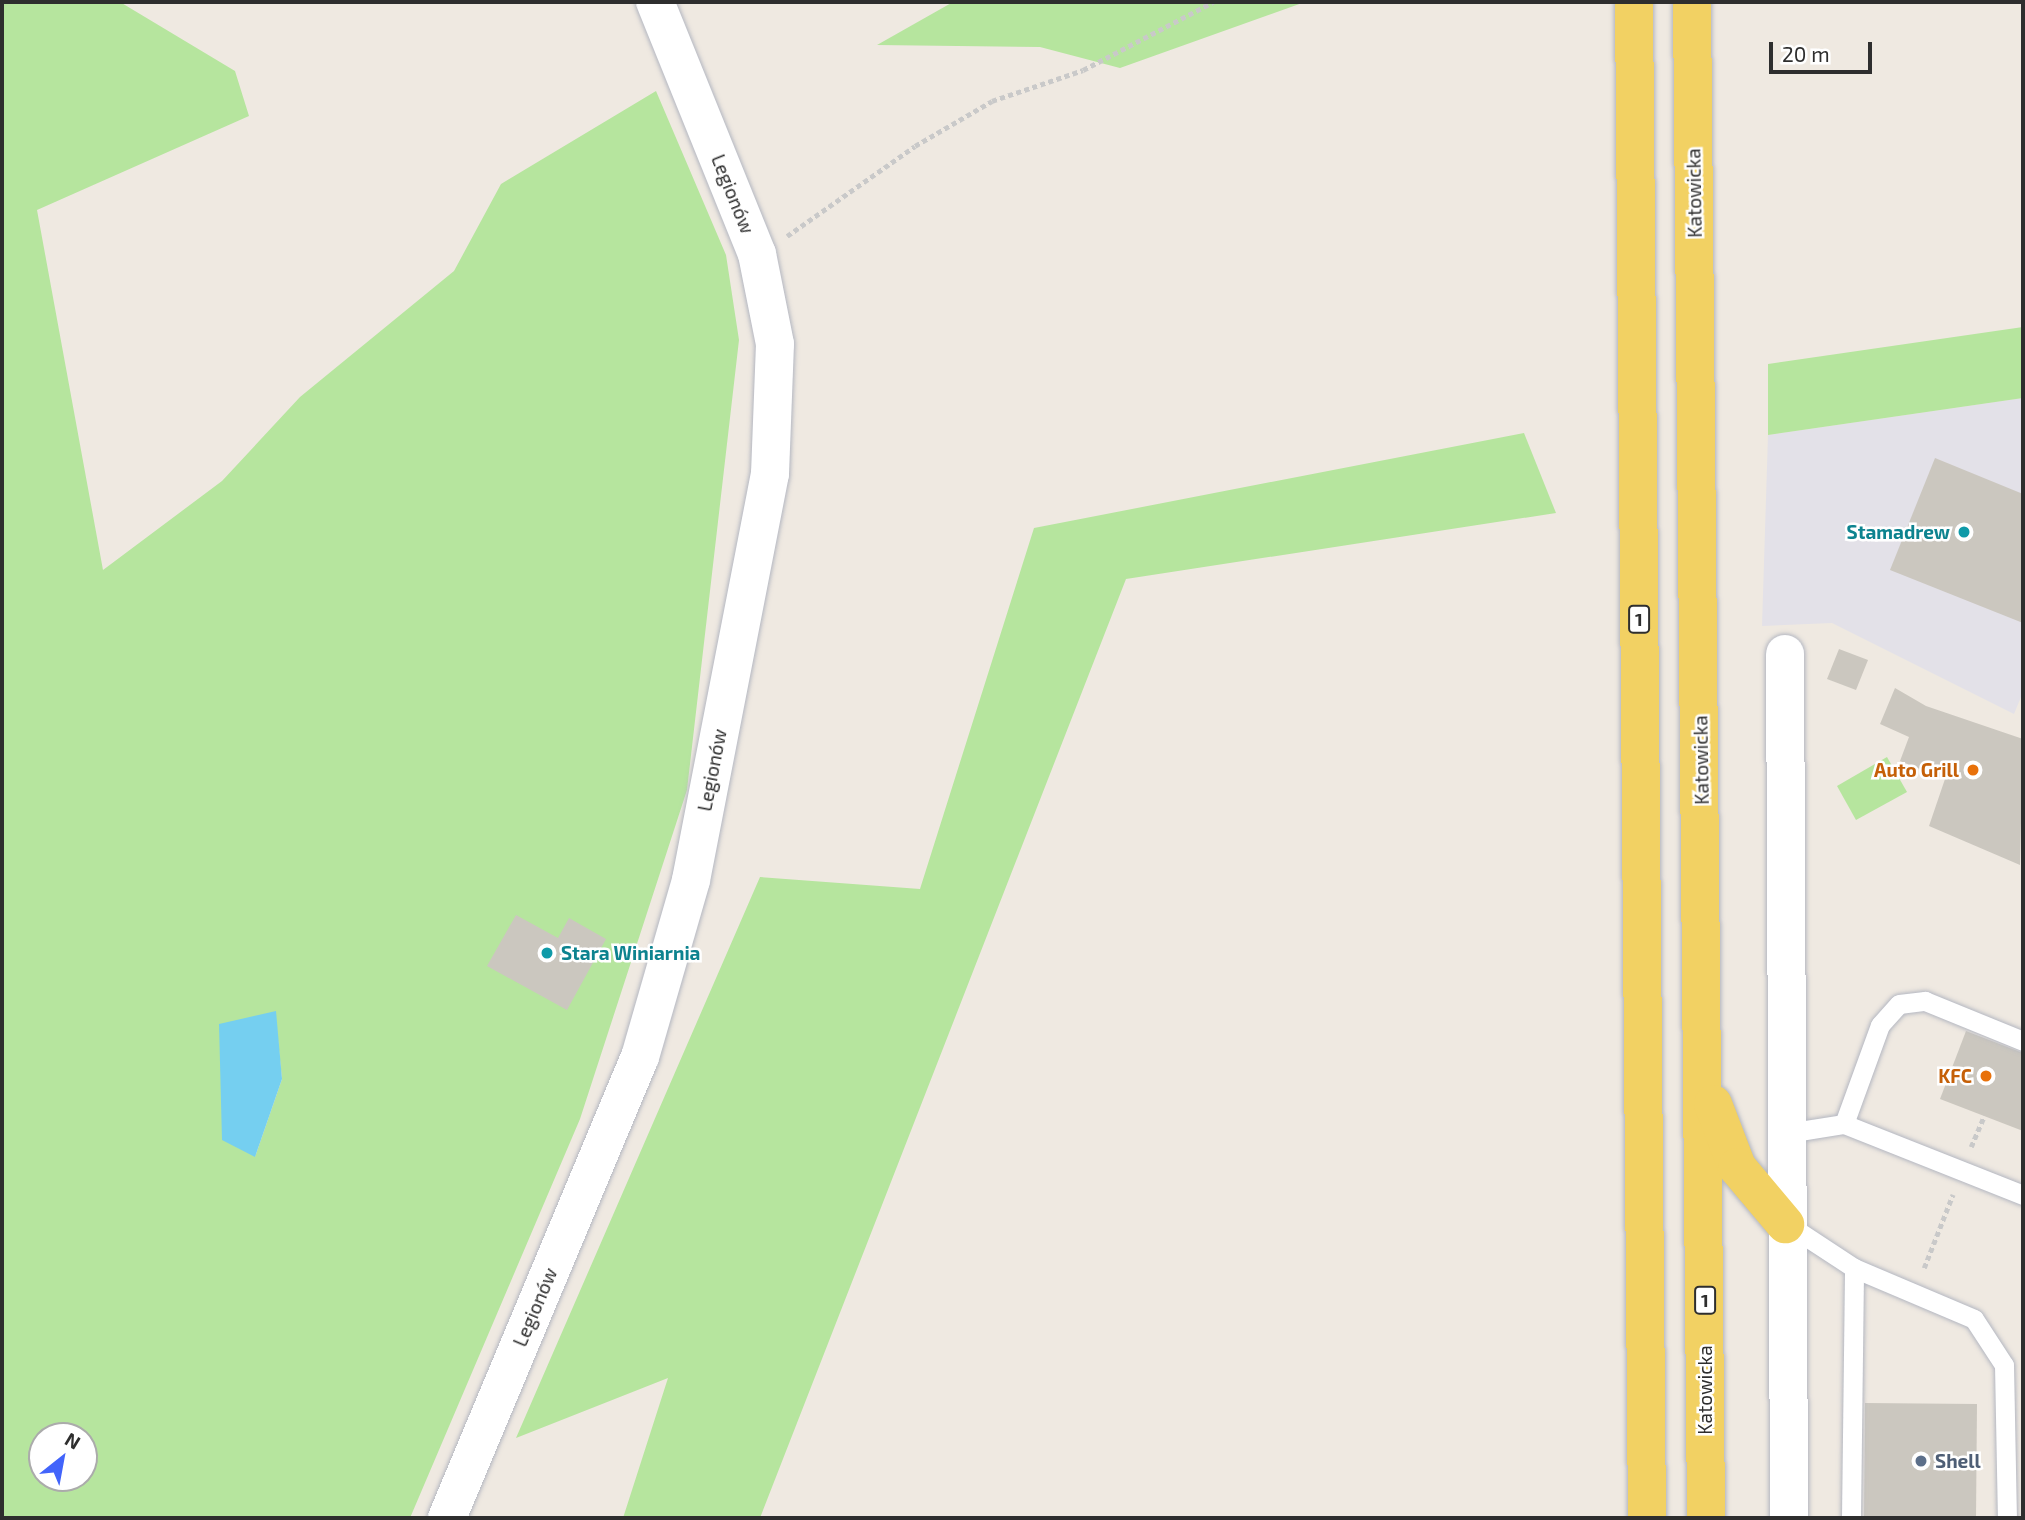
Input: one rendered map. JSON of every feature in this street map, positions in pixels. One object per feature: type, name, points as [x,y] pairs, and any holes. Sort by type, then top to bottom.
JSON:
[{"type":"main road","name":"1","points":[[1634,2],[1647,1518]]},
{"type":"main road","name":"Katowicka","points":[[1692,2],[1706,1518]]},
{"type":"main road","points":[[1704,1081],[1737,1167],[1785,1224]]},
{"type":"street","name":"Legionów","points":[[447,1518],[640,1056],[691,880],[770,474],[775,344],[757,254],[655,2]]},
{"type":"street","points":[[1785,654],[1785,1224],[1789,1518]]},
{"type":"lane","points":[[1844,1124],[1880,1025],[1899,1004],[1926,1001],[2023,1041]]},
{"type":"lane","points":[[1787,1133],[1844,1124],[2023,1195]]},
{"type":"lane","points":[[1785,1224],[1854,1268],[1974,1319],[2004,1365],[2007,1518]]},
{"type":"lane","points":[[1851,1518],[1854,1268]]},
{"type":"path","points":[[757,254],[915,146],[992,102],[1083,70],[1213,2]]},
{"type":"path","points":[[1914,1294],[1984,1115]]},
{"type":"shaded area","points":[[2023,398],[2023,692],[2014,714],[1832,623],[1762,626],[1768,435]]},
{"type":"green space","points":[[2,2],[120,2],[235,71],[249,116],[37,210],[103,570],[222,481],[300,397],[454,271],[501,184],[656,91],[726,255],[739,340],[687,790],[580,1119],[410,1518],[2,1518]],"holes":[[[275,1011],[282,1079],[255,1157]]]},
{"type":"green space","points":[[953,2],[1305,2],[1120,68],[1040,47],[877,45]]},
{"type":"green space","points":[[2023,327],[2023,398],[1768,435],[1768,364]]},
{"type":"green space","points":[[1524,433],[1556,513],[1126,579],[760,1518],[623,1518],[668,1378],[516,1438],[760,877],[920,889],[1034,528]]},
{"type":"green space","points":[[1887,757],[1907,792],[1856,820],[1837,786]]},
{"type":"water","points":[[276,1011],[282,1079],[255,1157],[222,1140],[219,1024]]},
{"type":"building","name":"Stamadrew","points":[[1935,458],[2023,494],[2023,623],[1890,570]]},
{"type":"building","points":[[1839,649],[1868,660],[1856,690],[1827,679]]},
{"type":"building","name":"Auto Grill","points":[[1895,688],[1926,706],[2023,739],[2020,865],[1929,826],[1945,779],[1900,761],[1909,737],[1880,724]]},
{"type":"building","name":"Stara Winiarnia","points":[[516,915],[558,938],[569,918],[606,939],[567,1010],[487,966]]},
{"type":"building","name":"KFC","points":[[1966,1031],[2023,1053],[2023,1131],[1940,1099]]},
{"type":"building","name":"Shell","points":[[1865,1403],[1977,1404],[1976,1518],[1864,1518]]},
{"type":"place","name":"Stamadrew","points":[[1964,532]]},
{"type":"place","name":"Auto Grill","points":[[1973,770]]},
{"type":"place","name":"Stara Winiarnia","points":[[547,953]]},
{"type":"place","name":"KFC","points":[[1986,1076]]},
{"type":"place","name":"Shell","points":[[1921,1461]]}]
